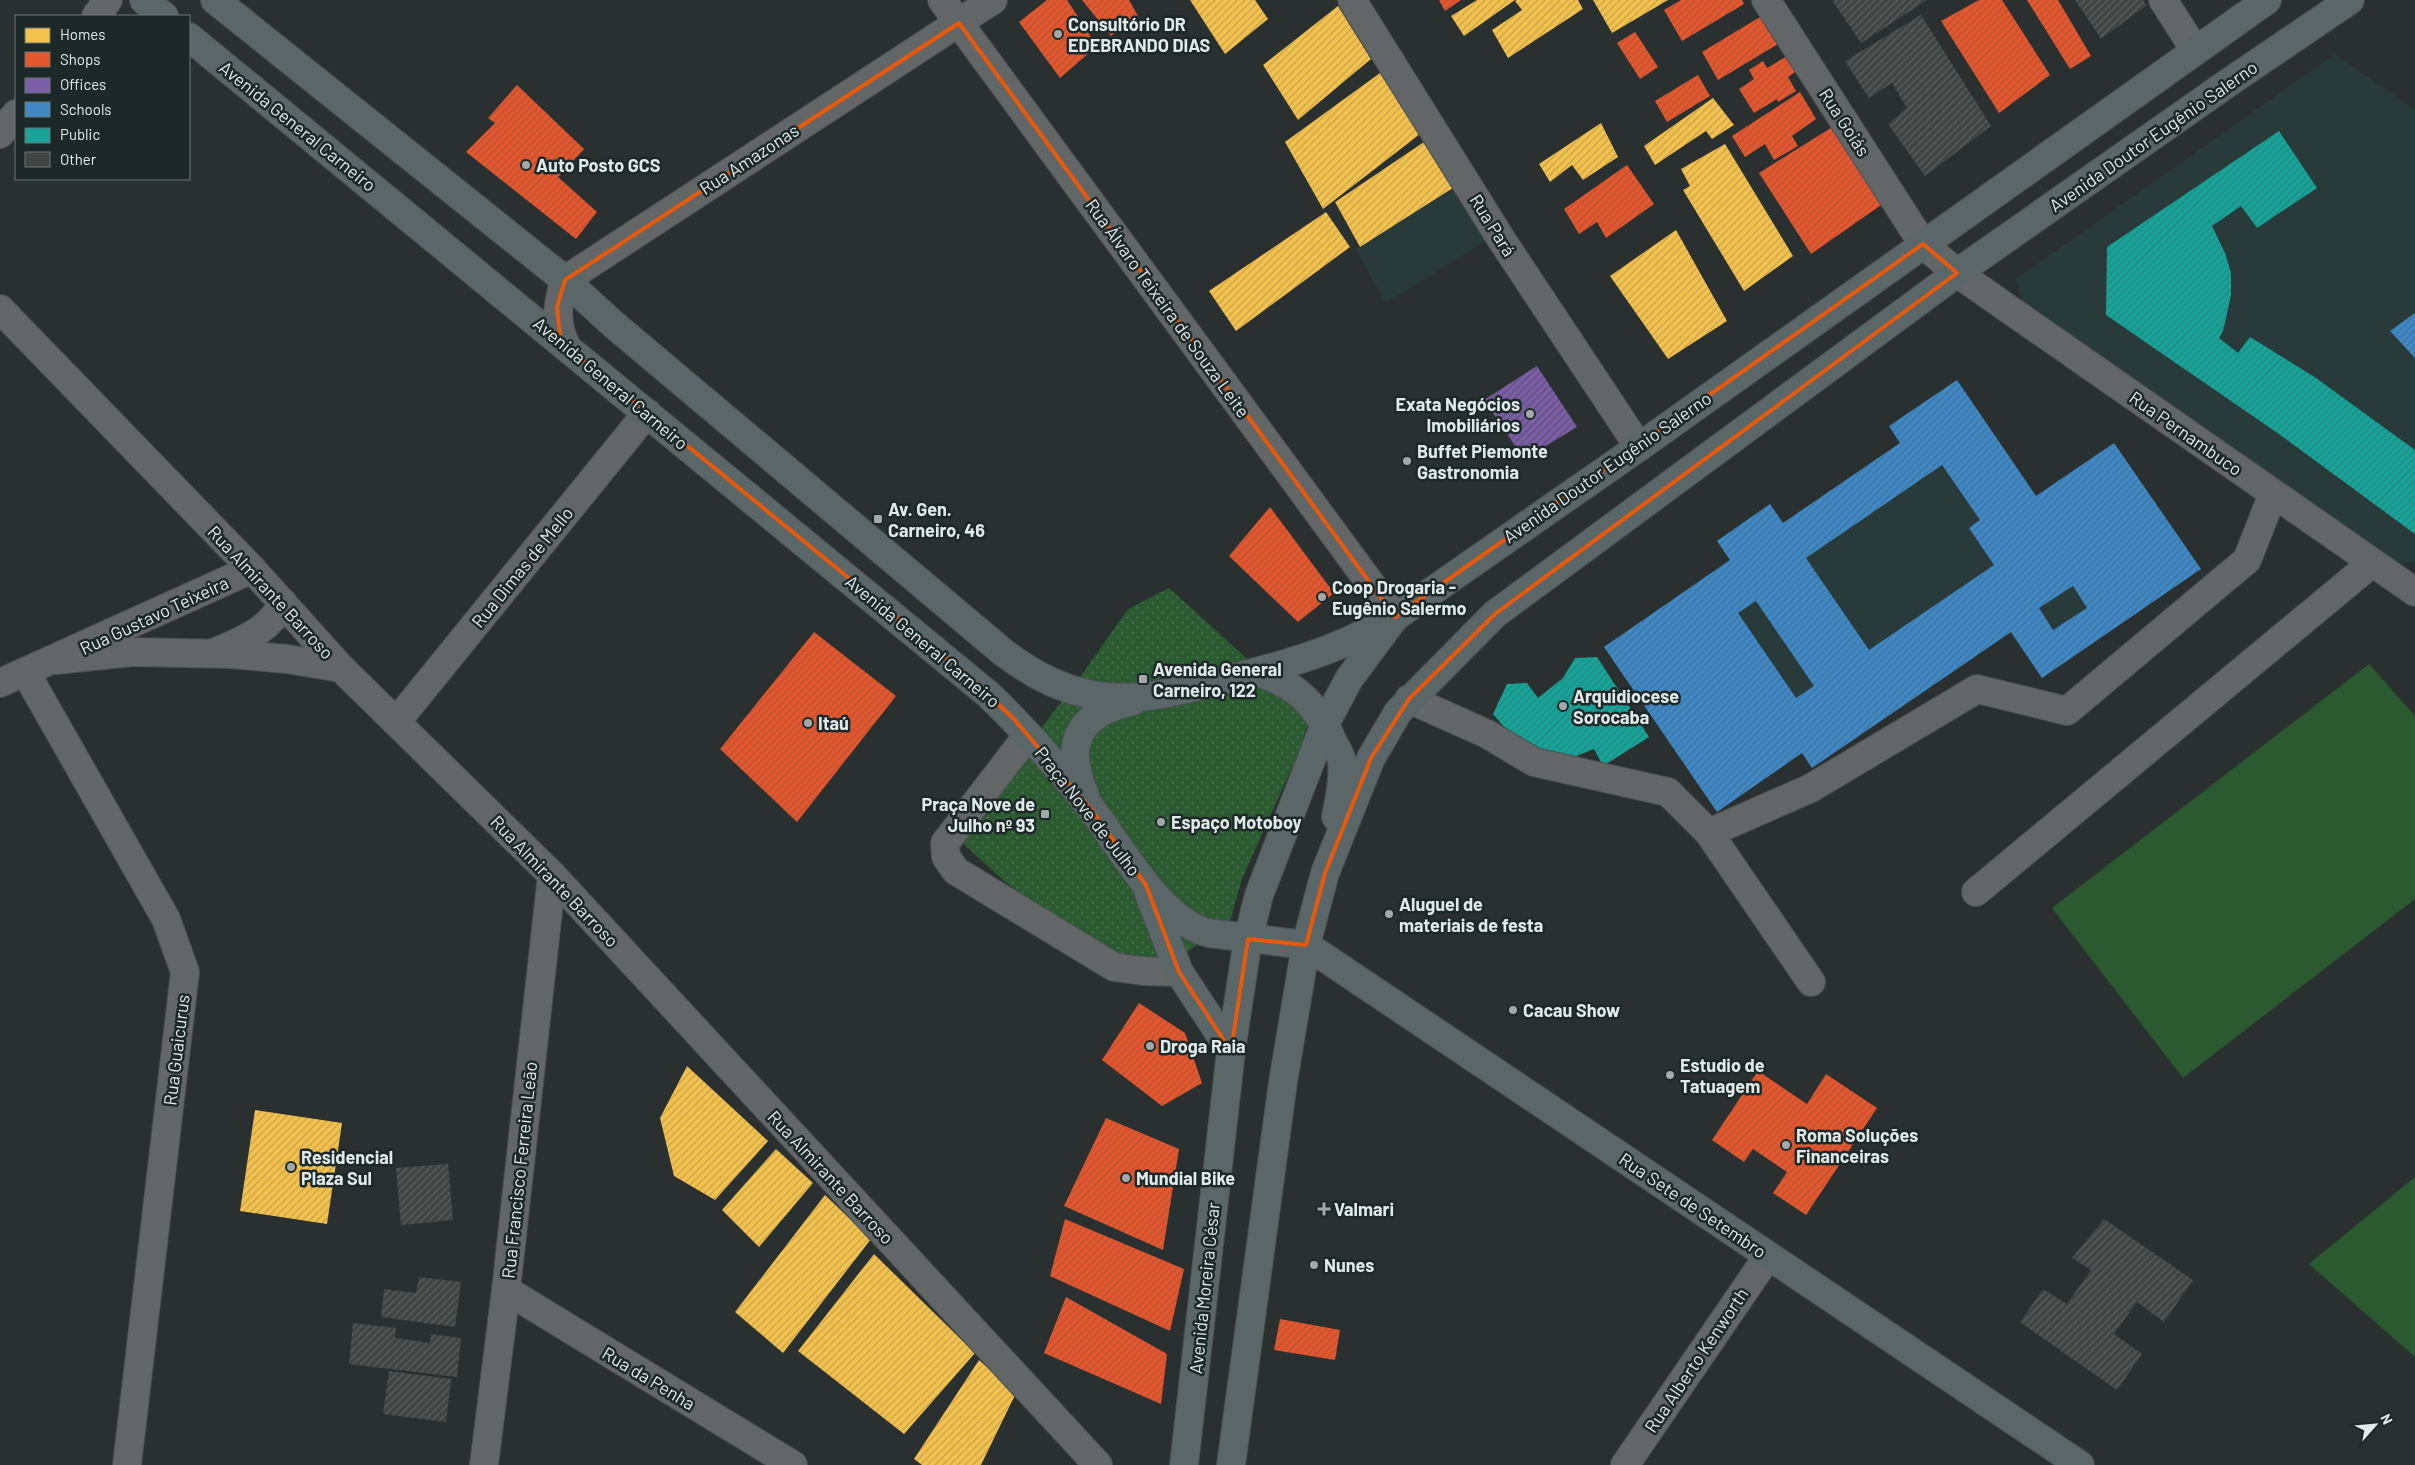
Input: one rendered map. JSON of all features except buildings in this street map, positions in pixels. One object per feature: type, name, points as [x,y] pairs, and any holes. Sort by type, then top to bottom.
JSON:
[{"type":"main road","points":[[144,0],[163,15]]},
{"type":"main road","points":[[215,0],[565,280],[613,324],[1004,653],[1045,680],[1060,686],[1099,696],[1149,698]]},
{"type":"main road","name":"Avenida Doutor Eugênio Salerno","points":[[1325,724],[1349,679],[1395,617],[1639,447],[2267,0]]},
{"type":"main road","name":"Avenida Doutor Eugênio Salerno","points":[[1325,873],[1371,758],[1398,712],[1495,614],[1957,273],[2225,85],[2350,0]]},
{"type":"main road","name":"Avenida General Carneiro","points":[[190,38],[967,675],[1013,718],[1028,735]]},
{"type":"main road","points":[[1090,808],[1077,776],[1074,758],[1080,730],[1105,710],[1256,672],[1321,653],[1365,635],[1395,617]]},
{"type":"main road","points":[[1231,1465],[1283,1082],[1306,945],[1325,873],[1341,788],[1342,762],[1325,724],[1315,709],[1295,690],[1278,678],[1256,672]]},
{"type":"main road","points":[[1231,1051],[1248,939],[1258,895],[1325,724]]},
{"type":"main road","name":"Praça Nove de Julho","points":[[1028,735],[1090,808],[1146,885],[1175,914],[1197,930],[1248,939],[1306,945]]},
{"type":"main road","points":[[1146,885],[1179,972],[1231,1051]]},
{"type":"main road","name":"Rua Sete de Setembro","points":[[1306,945],[2080,1465]]},
{"type":"main road","name":"Avenida Moreira César","points":[[1184,1465],[1231,1051]]},
{"type":"street","points":[[97,15],[108,0]]},
{"type":"street","name":"Rua Álvaro Teixeira de Souza Leite","points":[[942,0],[1395,617]]},
{"type":"street","name":"Rua Amazonas","points":[[565,280],[993,0]]},
{"type":"street","name":"Rua Pará","points":[[1352,0],[1503,242],[1639,447]]},
{"type":"street","name":"Rua Goiás","points":[[1766,0],[1923,244]]},
{"type":"street","points":[[2163,0],[2196,50]]},
{"type":"street","points":[[0,134],[15,115]]},
{"type":"street","points":[[1923,244],[1957,273]]},
{"type":"street","name":"Rua Pernambuco","points":[[1957,273],[2372,563],[2414,590]]},
{"type":"street","points":[[565,280],[558,307],[560,336],[568,348]]},
{"type":"street","name":"Rua Almirante Barroso","points":[[0,309],[252,569],[341,668],[552,875],[1098,1465]]},
{"type":"street","name":"Rua Dimas de Mello","points":[[397,721],[647,413]]},
{"type":"street","points":[[1710,833],[1811,788],[1977,688],[2068,711],[2248,560],[2273,494]]},
{"type":"street","points":[[1976,892],[2372,563]]},
{"type":"street","name":"Rua Gustavo Teixeira","points":[[0,683],[56,660],[252,569]]},
{"type":"street","name":"Rua Gustavo Teixeira","points":[[213,654],[265,627],[276,616],[283,603]]},
{"type":"street","name":"Rua Gustavo Teixeira","points":[[56,660],[132,652],[213,654],[287,659],[341,668]]},
{"type":"street","name":"Rua Guaicurus","points":[[26,672],[166,919],[185,972],[127,1465]]},
{"type":"street","points":[[1409,699],[1487,734],[1534,762],[1668,792],[1710,833],[1811,982]]},
{"type":"street","name":"Praça Nove de Julho","points":[[1028,735],[945,843],[946,857],[956,871],[1114,967],[1143,971],[1179,972]]},
{"type":"street","name":"Rua Francisco Ferreira Leão","points":[[484,1465],[506,1290],[552,875]]},
{"type":"street","name":"Rua Alberto Kenworth","points":[[1625,1465],[1768,1256]]},
{"type":"street","name":"Rua da Penha","points":[[506,1290],[793,1465]]},
{"type":"highlighted area","points":[[959,23],[1395,617],[1923,244],[1957,273],[1495,614],[1409,699],[1371,758],[1325,873],[1306,945],[1248,939],[1231,1051],[1179,972],[1146,885],[1090,808],[1013,718],[967,675],[568,348],[560,336],[557,307],[565,280]]},
{"type":"shaded area","points":[[2335,54],[2415,110],[2415,562],[2389,564],[2022,301],[2016,279]]},
{"type":"shaded area","points":[[1456,186],[1487,240],[1386,303],[1356,250]]},
{"type":"shaded area","points":[[1957,380],[2036,496],[2114,443],[2201,569],[2042,678],[2010,633],[1812,768],[1802,753],[1717,812],[1604,647],[1730,560],[1717,541],[1770,504],[1783,523],[1900,443],[1889,426]]},
{"type":"green space","points":[[1169,588],[1276,685],[1311,714],[1300,749],[1242,879],[1230,921],[1173,962],[1104,954],[1004,881],[957,838],[1078,680],[1128,609]]},
{"type":"green space","points":[[2369,664],[2415,716],[2415,899],[2183,1078],[2052,908]]},
{"type":"green space","points":[[2415,1177],[2415,1357],[2309,1264]]},
{"type":"place","name":"Consultório DR EDEBRANDO DIAS","points":[[1058,34]]},
{"type":"place","name":"Auto Posto GCS","points":[[526,165]]},
{"type":"place","name":"Exata Negócios Imobiliários","points":[[1530,414]]},
{"type":"place","name":"Buffet Piemonte Gastronomia","points":[[1407,461]]},
{"type":"place","name":"Av. Gen. Carneiro, 46","points":[[878,519]]},
{"type":"place","name":"Coop Drogaria - Eugênio Salermo","points":[[1322,597]]},
{"type":"place","name":"Avenida General Carneiro, 122","points":[[1143,679]]},
{"type":"place","name":"Arquidiocese Sorocaba","points":[[1563,706]]},
{"type":"place","name":"Itaú","points":[[808,723]]},
{"type":"place","name":"Praça Nove de Julho nº 93","points":[[1045,814]]},
{"type":"place","name":"Espaço Motoboy","points":[[1161,822]]},
{"type":"place","name":"Aluguel de materiais de festa","points":[[1389,914]]},
{"type":"place","name":"Cacau Show","points":[[1513,1010]]},
{"type":"place","name":"Droga Raia","points":[[1150,1046]]},
{"type":"place","name":"Estudio de Tatuagem","points":[[1670,1075]]},
{"type":"place","name":"Roma Soluções Financeiras","points":[[1786,1145]]},
{"type":"place","name":"Residencial Plaza Sul","points":[[291,1167]]},
{"type":"place","name":"Mundial Bike","points":[[1126,1178]]},
{"type":"place","name":"Valmari","points":[[1324,1209]]},
{"type":"place","name":"Nunes","points":[[1314,1265]]}]
